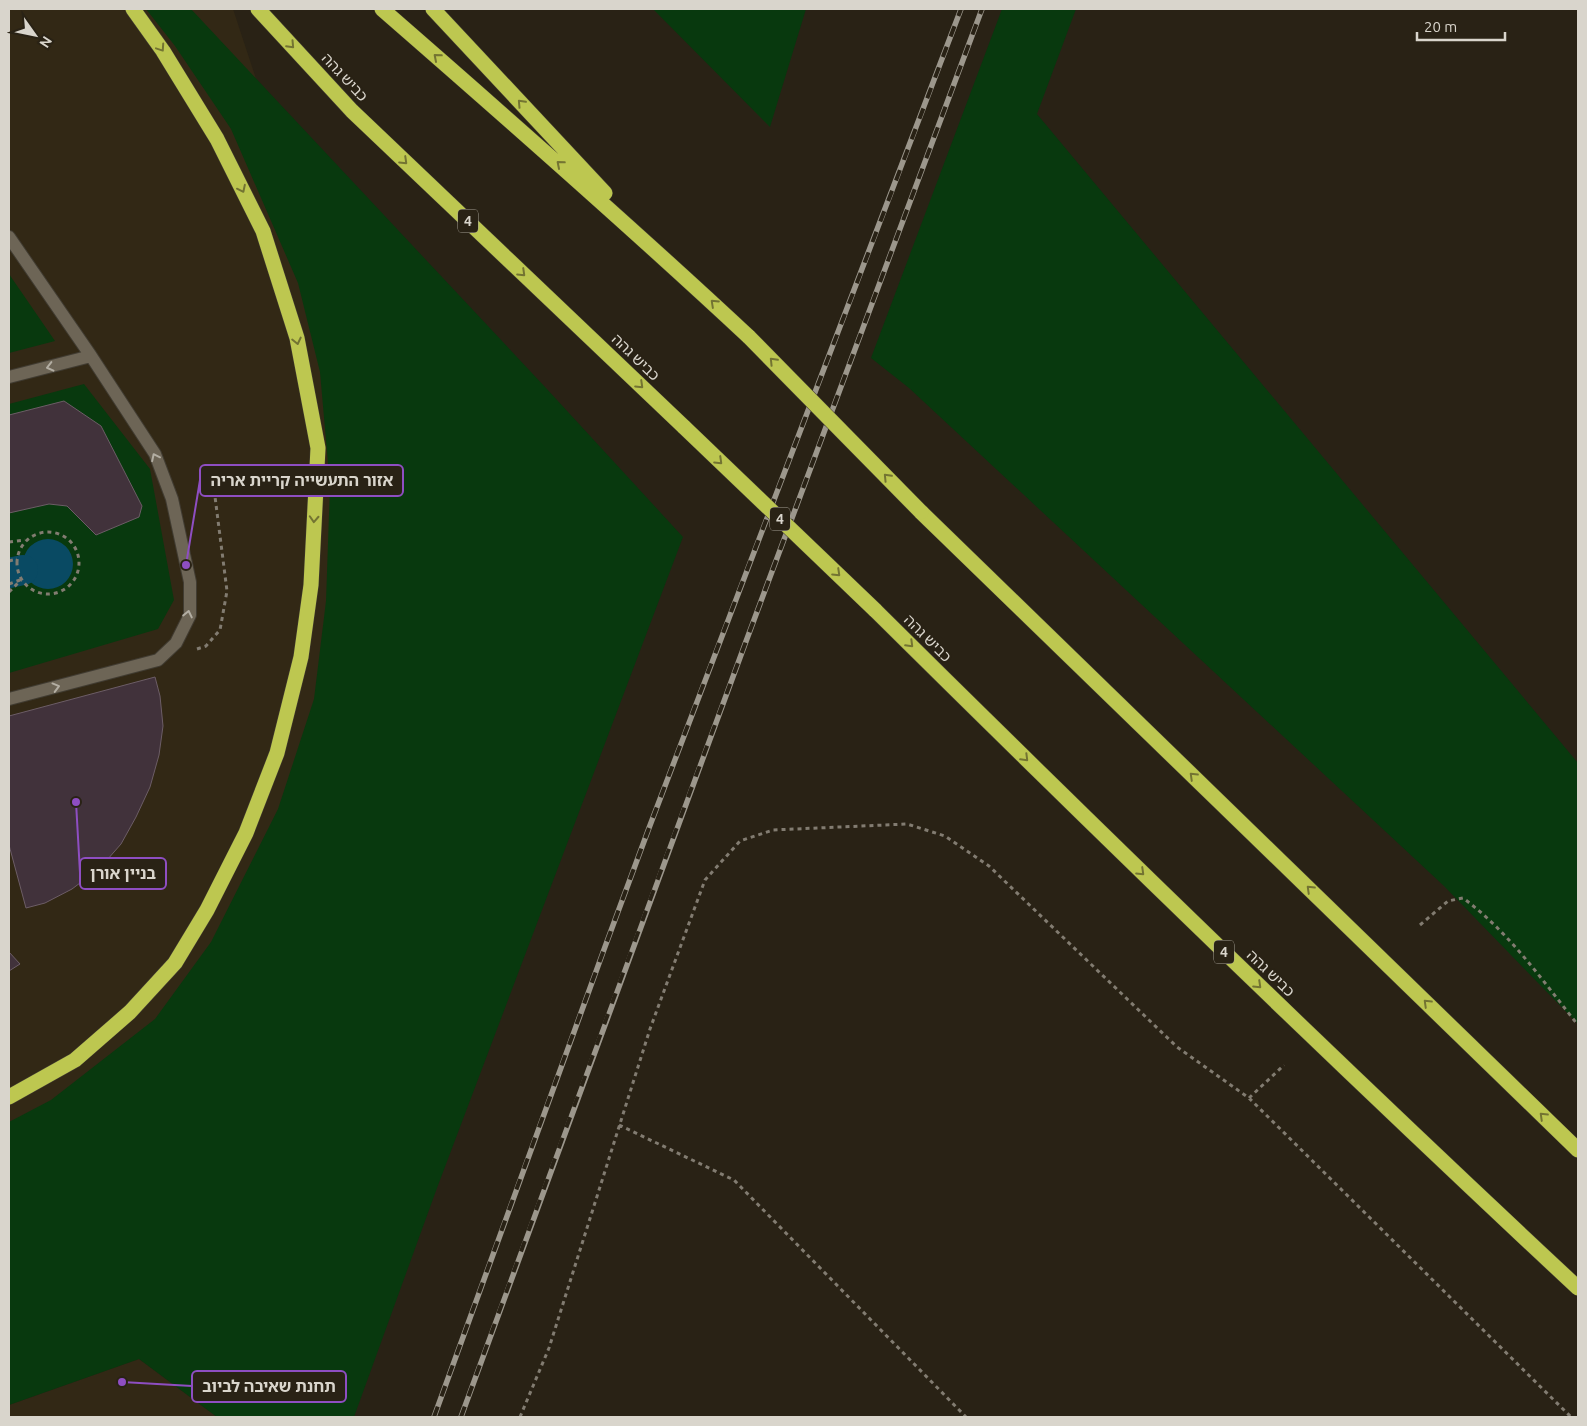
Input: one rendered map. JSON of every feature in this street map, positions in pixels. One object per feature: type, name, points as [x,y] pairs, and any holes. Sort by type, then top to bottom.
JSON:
[{"type":"highway","points":[[9,1097],[75,1060],[130,1012],[175,962],[207,910],[246,832],[277,753],[301,657],[312,585],[318,448],[294,329],[263,231],[218,139],[163,50],[133,9]]},
{"type":"highway","name":"כביש גהה","points":[[258,9],[352,111],[875,610],[1168,898],[1418,1138],[1578,1288]]},
{"type":"highway","points":[[382,9],[661,255],[749,337],[921,512],[1578,1150]]},
{"type":"highway","points":[[432,9],[661,255]]},
{"type":"street","points":[[9,237],[91,356],[155,454],[172,499],[190,582],[190,615],[176,643],[158,660],[9,700]]},
{"type":"street","points":[[9,377],[91,356]]},
{"type":"path","points":[[44,532],[55,533],[65,537],[73,545],[79,558],[79,570],[67,588],[50,595],[39,594],[29,589],[21,580],[17,559],[20,549],[26,540],[33,535],[44,532]]},
{"type":"path","points":[[9,542],[26,540]]},
{"type":"path","points":[[9,561],[17,559]]},
{"type":"path","points":[[9,584],[21,580]]},
{"type":"path","points":[[9,592],[21,580]]},
{"type":"path","points":[[520,1417],[548,1348],[650,1029],[705,880],[740,841],[773,830],[907,824],[945,836],[989,866],[1177,1047],[1249,1098],[1571,1417]]},
{"type":"path","points":[[1420,925],[1448,901],[1463,898],[1479,910],[1507,937],[1578,1025]]},
{"type":"path","points":[[1249,1098],[1284,1065]]},
{"type":"path","points":[[619,1125],[734,1180],[966,1417]]},
{"type":"shaded area","points":[[9,9],[233,9],[289,179],[362,465],[304,872],[9,1218]]},
{"type":"shaded area","points":[[139,1359],[217,1417],[9,1417],[9,1405]]},
{"type":"green space","points":[[146,9],[191,9],[683,537],[437,1188],[354,1417],[217,1417],[139,1359],[9,1405],[9,1122],[51,1100],[155,1019],[211,942],[278,809],[314,699],[326,601],[330,486],[320,372],[298,283],[231,129],[175,46]]},
{"type":"green space","points":[[653,9],[806,9],[770,127]]},
{"type":"green space","points":[[1002,9],[1076,9],[1037,114],[1578,763],[1578,1024],[1444,886],[909,388],[871,358]]},
{"type":"green space","points":[[9,274],[55,341],[9,353]]},
{"type":"green space","points":[[84,384],[150,469],[174,600],[158,629],[9,673],[9,404]]},
{"type":"water","points":[[43,539],[53,539],[66,546],[73,559],[73,569],[66,582],[53,589],[43,589],[34,585],[27,578],[23,569],[23,559],[27,550],[34,543]]},
{"type":"building","points":[[64,401],[101,426],[142,506],[139,517],[96,535],[67,506],[49,504],[9,513],[9,415]]},
{"type":"building","points":[[155,677],[160,696],[163,726],[159,755],[150,787],[121,844],[100,868],[72,889],[45,903],[26,908],[9,845],[9,716]]},
{"type":"building","points":[[9,952],[20,964],[9,971]]},
{"type":"waterway","points":[[9,573],[23,570]]},
{"type":"railway","points":[[434,1417],[649,828],[961,9]]},
{"type":"railway","points":[[461,1417],[654,888],[982,9]]},
{"type":"place","name":"אזור התעשייה קריית אריה","points":[[186,565]]},
{"type":"place","name":"בניין אורן","points":[[76,802]]},
{"type":"place","name":"תחנת שאיבה לביוב","points":[[122,1382]]}]
